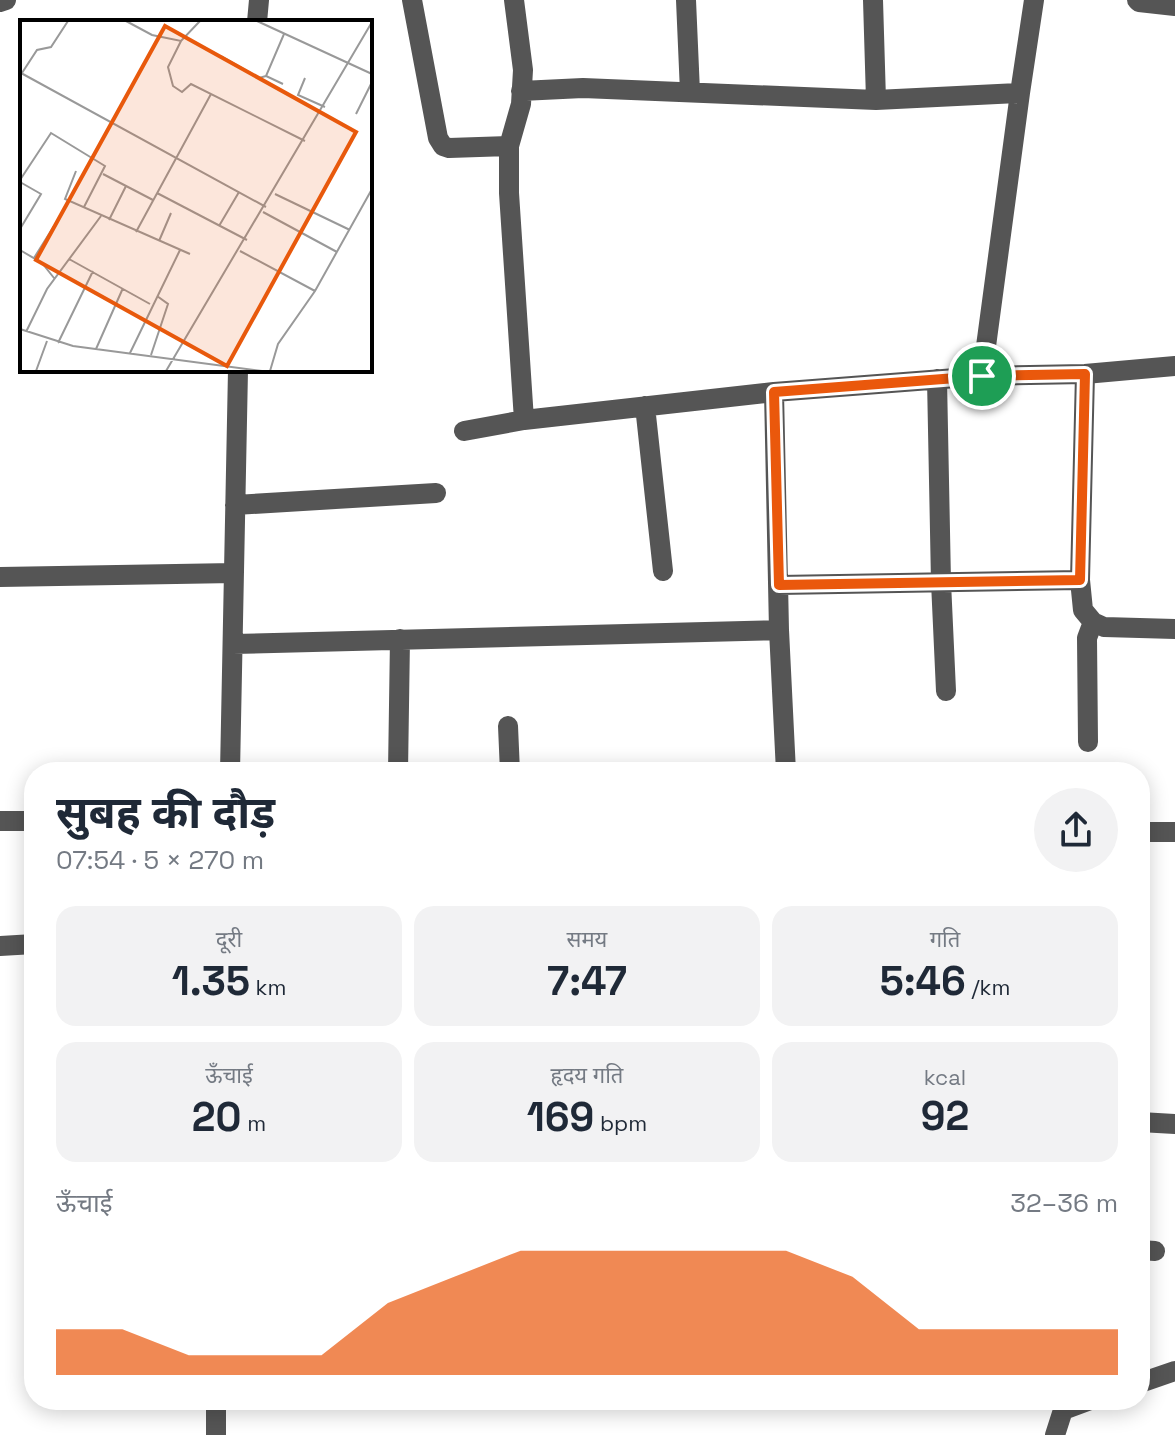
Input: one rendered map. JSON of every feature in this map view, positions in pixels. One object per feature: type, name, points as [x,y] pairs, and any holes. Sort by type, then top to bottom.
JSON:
[{"type":"street","points":[[0,2],[6,0]]},
{"type":"street","points":[[257,20],[259,0]]},
{"type":"street","points":[[412,0],[438,138],[443,146],[509,146]]},
{"type":"street","points":[[514,0],[523,70],[521,104],[509,146],[509,193],[524,420]]},
{"type":"street","points":[[686,0],[690,92]]},
{"type":"street","points":[[873,0],[876,100]]},
{"type":"street","points":[[982,376],[1034,0]]},
{"type":"street","points":[[1137,0],[1175,6]]},
{"type":"street","points":[[521,91],[583,88],[876,100],[1020,93]]},
{"type":"street","points":[[464,431],[524,420],[774,392],[982,376],[1085,374],[1175,366]]},
{"type":"street","points":[[230,762],[238,372]]},
{"type":"street","points":[[1085,374],[1080,580],[1083,610],[1093,622],[1104,627],[1175,629]]},
{"type":"street","points":[[937,379],[946,691]]},
{"type":"street","points":[[774,392],[779,630],[786,762]]},
{"type":"street","points":[[645,406],[663,571]]},
{"type":"street","points":[[235,505],[436,493]]},
{"type":"street","points":[[0,577],[234,573]]},
{"type":"street","points":[[779,585],[1080,580]]},
{"type":"street","points":[[1088,742],[1087,638],[1093,622]]},
{"type":"street","points":[[233,644],[779,630]]},
{"type":"street","points":[[398,762],[400,639]]},
{"type":"street","points":[[508,726],[510,762]]},
{"type":"street","points":[[0,821],[24,821]]},
{"type":"street","points":[[1150,832],[1175,832]]},
{"type":"street","points":[[0,946],[24,945]]},
{"type":"street","points":[[1150,1123],[1175,1124]]},
{"type":"street","points":[[1150,1380],[1175,1371]]},
{"type":"street","points":[[216,1410],[216,1435]]},
{"type":"street","points":[[1055,1435],[1062,1410]]},
{"type":"route","points":[[1085,374],[1080,580],[779,585],[774,392],[982,376],[1085,374]]}]
